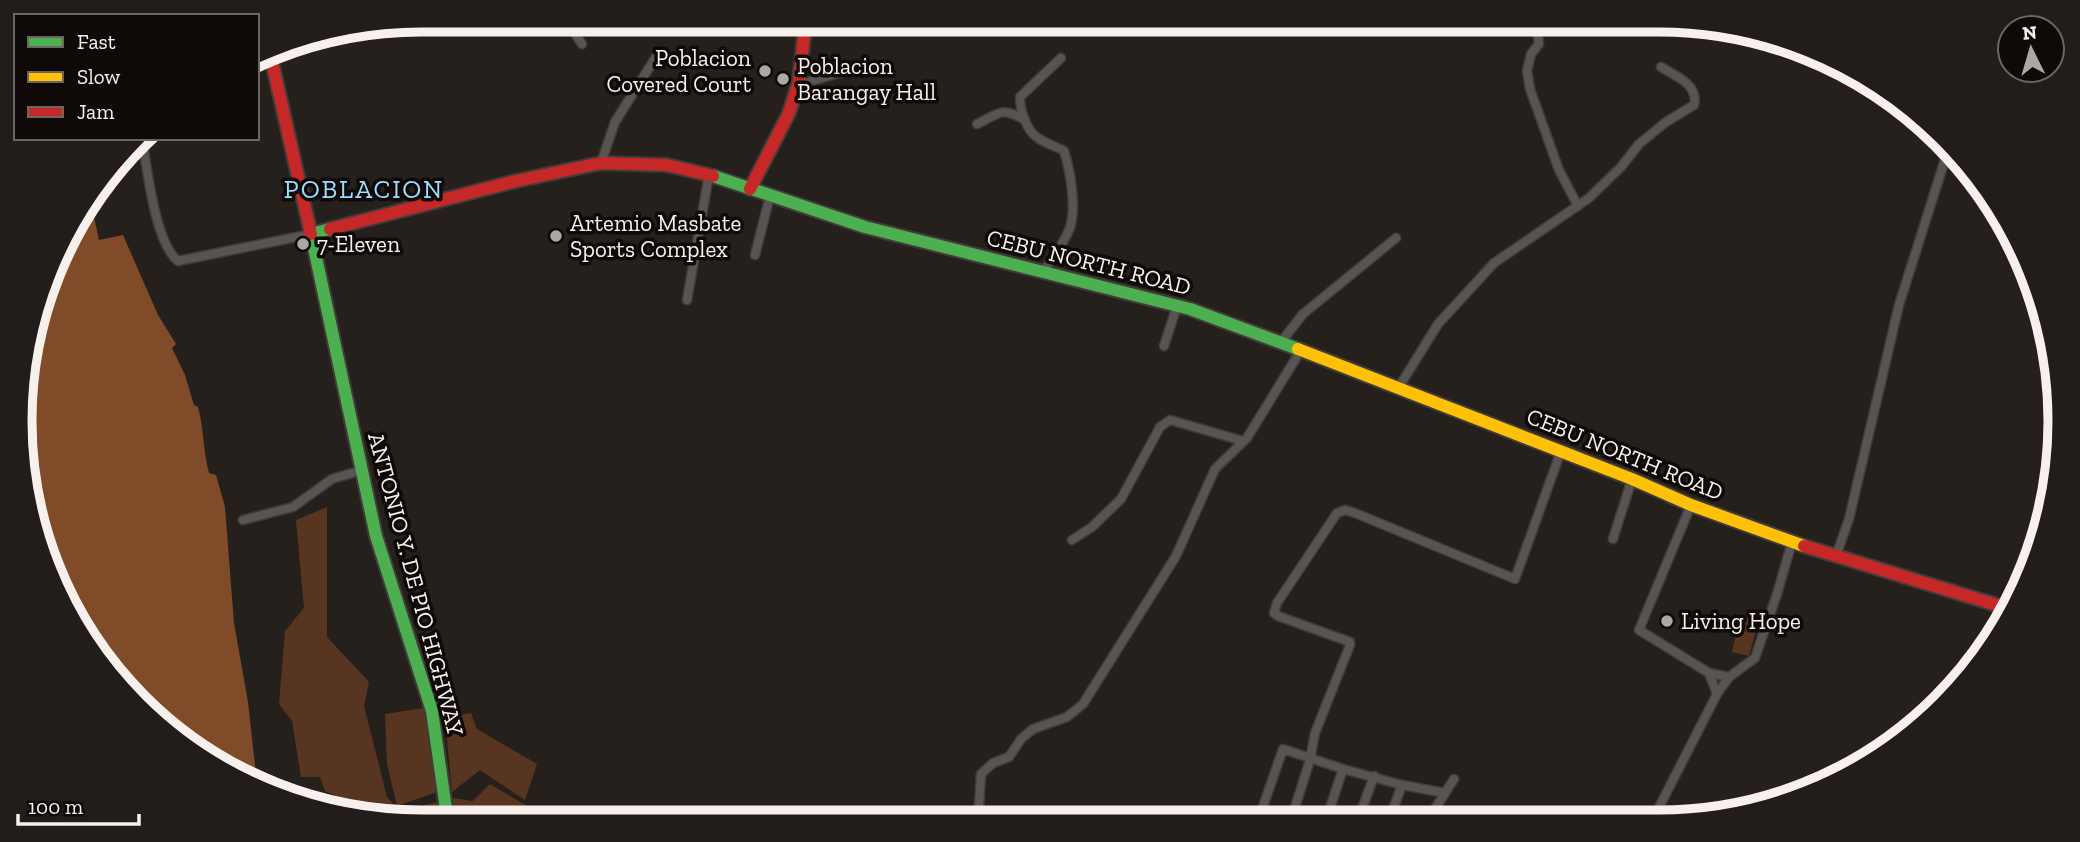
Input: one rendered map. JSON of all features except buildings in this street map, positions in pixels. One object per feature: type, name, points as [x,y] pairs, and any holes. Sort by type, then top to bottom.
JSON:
[{"type":"main road","points":[[750,189],[789,113],[798,85],[804,32]]},
{"type":"main road","points":[[269,63],[311,234]]},
{"type":"main road","name":"CEBU NORTH ROAD","points":[[311,234],[516,181],[601,163],[667,165],[709,175],[864,227],[1177,306],[1399,387],[1691,505],[1791,542],[2001,606]]},
{"type":"main road","name":"ANTONIO Y. DE PIO HIGHWAY","points":[[311,234],[380,548],[432,711],[446,810]]},
{"type":"street","points":[[574,32],[582,44]]},
{"type":"street","points":[[1535,32],[1539,44],[1531,54],[1527,71],[1530,89],[1559,170],[1578,206]]},
{"type":"street","points":[[601,163],[615,122],[656,57]]},
{"type":"street","points":[[1043,272],[1071,224],[1071,190],[1064,151],[1037,138],[1020,108],[1020,97],[1061,58]]},
{"type":"street","points":[[1399,387],[1438,324],[1494,263],[1601,188],[1639,144],[1666,122],[1694,105],[1696,98],[1693,90],[1685,81],[1661,67]]},
{"type":"street","points":[[798,85],[856,68]]},
{"type":"street","points":[[977,124],[1010,111],[1025,120]]},
{"type":"street","points":[[144,148],[154,206],[170,255],[178,261],[311,234]]},
{"type":"street","points":[[1836,556],[1849,519],[1899,305],[1946,158]]},
{"type":"street","points":[[687,300],[709,175]]},
{"type":"street","points":[[755,255],[770,196]]},
{"type":"street","points":[[1281,342],[1303,314],[1396,237]]},
{"type":"street","points":[[1164,346],[1177,306]]},
{"type":"street","points":[[979,810],[981,774],[993,763],[1009,757],[1021,739],[1033,729],[1067,717],[1083,704],[1176,556],[1215,469],[1243,441],[1301,350]]},
{"type":"street","points":[[1072,540],[1092,527],[1121,499],[1160,427],[1170,420],[1243,441]]},
{"type":"street","points":[[1294,810],[1310,760],[1315,733],[1350,642],[1278,616],[1274,612],[1277,603],[1337,513],[1345,510],[1355,513],[1516,579],[1561,451]]},
{"type":"street","points":[[243,520],[293,507],[332,479],[362,470]]},
{"type":"street","points":[[1613,539],[1632,479]]},
{"type":"street","points":[[1691,505],[1639,630],[1709,673],[1729,677]]},
{"type":"street","points":[[1658,810],[1717,694],[1729,677],[1755,659],[1791,542]]},
{"type":"street","points":[[1709,673],[1717,694]]},
{"type":"street","points":[[1262,810],[1283,749],[1343,769],[1445,793]]},
{"type":"street","points":[[1329,810],[1343,769]]},
{"type":"street","points":[[1362,810],[1374,776]]},
{"type":"street","points":[[1434,810],[1454,779]]},
{"type":"street","points":[[1392,810],[1402,785]]},
{"type":"shaded area","points":[[91,215],[94,217],[99,240],[123,235],[158,315],[176,344],[172,348],[185,375],[194,405],[198,407],[209,473],[216,475],[225,507],[234,623],[248,702],[256,773],[226,758],[184,730],[128,678],[84,616],[52,546],[39,497],[32,446],[35,370],[52,296],[72,249]]},
{"type":"shaded area","points":[[327,507],[327,637],[369,682],[364,706],[387,797],[399,810],[348,803],[325,791],[320,777],[301,777],[292,721],[279,704],[285,631],[304,608],[296,520]]},
{"type":"shaded area","points":[[1741,614],[1759,619],[1749,656],[1732,652]]},
{"type":"shaded area","points":[[424,708],[434,748],[440,791],[397,806],[387,764],[385,714]]},
{"type":"shaded area","points":[[471,713],[477,729],[537,764],[525,800],[480,770],[452,792],[445,718]]},
{"type":"shaded area","points":[[490,784],[533,810],[454,810],[452,798],[473,801]]},
{"type":"shaded area","points":[[438,802],[439,810],[404,810]]},
{"type":"traffic: fast","points":[[713,176],[865,227],[1190,309],[1298,349]]},
{"type":"traffic: fast","points":[[330,229],[311,234],[376,536],[432,711],[446,810]]},
{"type":"traffic: slow","points":[[1298,349],[1632,479],[1691,505],[1804,546]]},
{"type":"traffic: jam","points":[[750,189],[789,113],[799,81],[805,32]]},
{"type":"traffic: jam","points":[[272,61],[311,234]]},
{"type":"traffic: jam","points":[[330,229],[516,181],[601,163],[667,165],[713,176]]},
{"type":"traffic: jam","points":[[1804,546],[2001,606]]},
{"type":"place","name":"Poblacion Covered Court","points":[[765,71]]},
{"type":"place","name":"Poblacion Barangay Hall","points":[[783,79]]},
{"type":"place","name":"Artemio Masbate Sports Complex","points":[[556,236]]},
{"type":"place","name":"7-Eleven","points":[[303,244]]},
{"type":"place","name":"Living Hope","points":[[1667,621]]},
{"type":"district","name":"POBLACION","points":[[364,189]]}]
